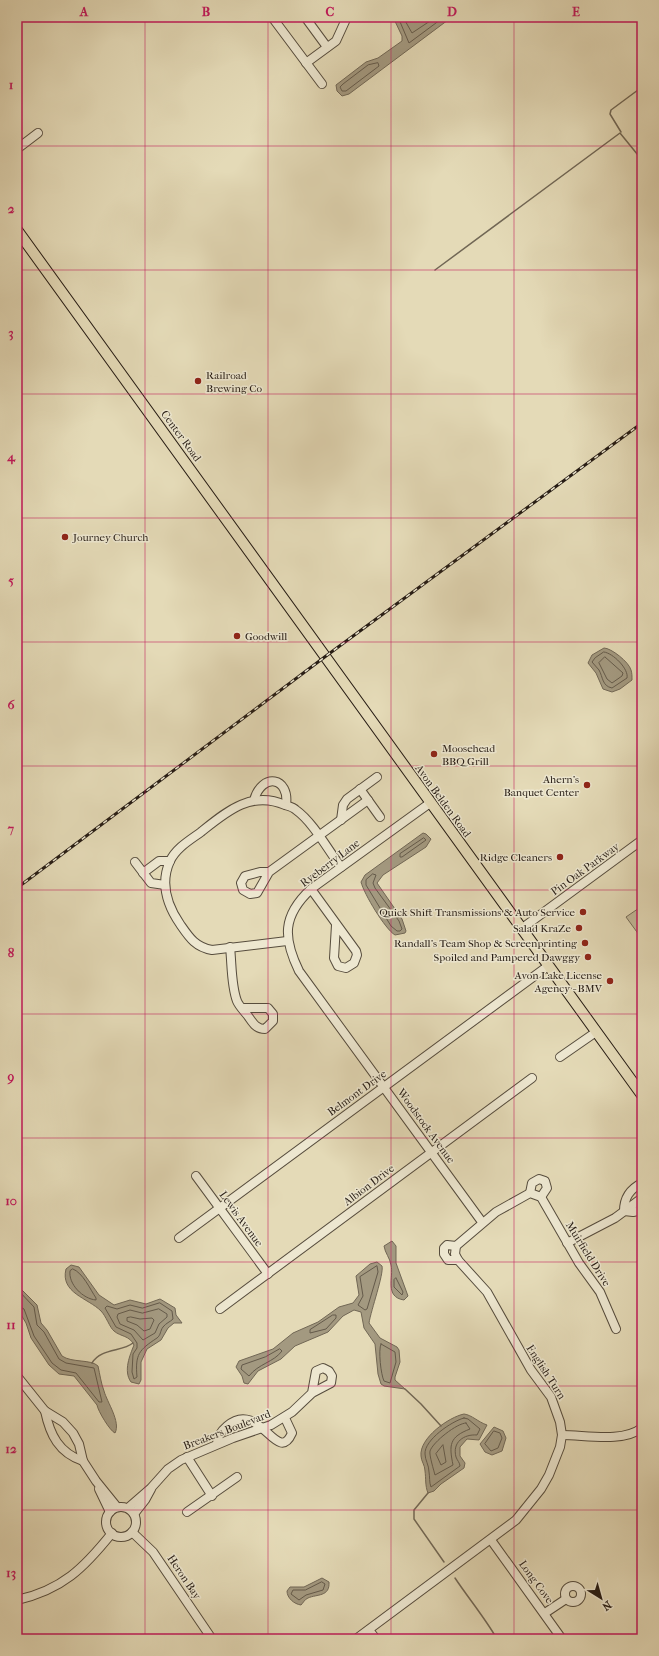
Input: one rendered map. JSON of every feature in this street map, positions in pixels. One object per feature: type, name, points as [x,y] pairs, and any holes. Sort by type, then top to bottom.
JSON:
[{"type":"main road","name":"Center Road","points":[[17,230],[326,656]]},
{"type":"main road","name":"Avon Belden Road","points":[[326,656],[430,803],[642,1095]]},
{"type":"street","points":[[272,17],[322,84]]},
{"type":"street","points":[[305,17],[327,47]]},
{"type":"street","points":[[306,63],[337,38],[348,17]]},
{"type":"street","points":[[17,149],[38,133]]},
{"type":"street","points":[[341,820],[343,805],[347,799],[377,777]]},
{"type":"street","points":[[254,800],[261,786],[270,781],[275,781],[284,789],[287,796],[286,805]]},
{"type":"street","points":[[360,789],[380,817]]},
{"type":"street","points":[[287,941],[212,950],[202,948],[194,943],[169,907],[165,885],[170,861],[179,848],[228,810],[254,800],[268,800],[286,805],[296,810],[341,867]]},
{"type":"street","points":[[269,872],[368,800]]},
{"type":"street","name":"Ryeberry Lane","points":[[338,1023],[299,971],[290,952],[287,941],[292,912],[300,900],[311,889],[430,803]]},
{"type":"street","name":"Pin Oak Parkway","points":[[521,929],[642,840]]},
{"type":"street","points":[[143,873],[159,861],[170,861]]},
{"type":"street","points":[[135,862],[151,884],[165,885]]},
{"type":"street","points":[[311,889],[356,951],[357,955],[354,963],[346,968],[338,966],[334,958],[336,925]]},
{"type":"street","points":[[230,948],[234,988],[238,1002],[242,1008]]},
{"type":"street","name":"Belmont Drive","points":[[179,1238],[548,966]]},
{"type":"street","name":"Woodstock Avenue","points":[[338,1023],[482,1222]]},
{"type":"street","points":[[560,1057],[596,1032]]},
{"type":"street","name":"Albion Drive","points":[[220,1309],[532,1078]]},
{"type":"street","name":"Lewis Avenue","points":[[196,1176],[268,1274]]},
{"type":"street","points":[[624,1211],[624,1201],[629,1193],[642,1182]]},
{"type":"street","name":"Muirfield Drive","points":[[482,1222],[496,1212],[536,1194],[567,1244],[600,1292],[616,1329]]},
{"type":"street","points":[[567,1244],[624,1211],[642,1198]]},
{"type":"street","points":[[624,1211],[633,1212],[642,1210]]},
{"type":"street","points":[[458,1260],[455,1254],[456,1246],[482,1222]]},
{"type":"street","name":"English Turn","points":[[356,1639],[516,1520],[541,1489],[556,1459],[562,1435],[557,1409],[551,1397],[527,1363],[487,1292],[458,1260],[448,1260],[444,1254],[444,1248],[447,1245],[456,1246]]},
{"type":"street","points":[[17,1376],[45,1411],[63,1422],[73,1433],[79,1444],[84,1461],[114,1510]]},
{"type":"street","name":"Breakers Boulevard","points":[[131,1511],[168,1469],[187,1457],[217,1444],[262,1429],[285,1418],[312,1393]]},
{"type":"street","points":[[45,1411],[53,1437],[58,1445],[73,1458],[84,1461]]},
{"type":"street","points":[[217,1444],[217,1438],[221,1431],[235,1421],[249,1419],[257,1423],[276,1441],[280,1443],[286,1441],[292,1433],[285,1418]]},
{"type":"street","points":[[562,1435],[623,1436],[635,1434],[642,1428]]},
{"type":"street","points":[[187,1457],[212,1496]]},
{"type":"street","points":[[188,1512],[237,1477]]},
{"type":"street","points":[[114,1510],[131,1511],[136,1523],[132,1532],[125,1536],[112,1533],[106,1520],[114,1510]]},
{"type":"street","name":"Heron Bay","points":[[132,1532],[154,1552],[212,1639]]},
{"type":"street","points":[[17,1600],[34,1596],[58,1586],[74,1575],[98,1551],[112,1533]]},
{"type":"street","name":"Long Cove","points":[[491,1540],[545,1613],[562,1639]]},
{"type":"street","points":[[545,1613],[566,1599]]},
{"type":"street","points":[[369,1630],[376,1639]]},
{"type":"shaded area","points":[[642,906],[642,939],[626,917]]},
{"type":"water","points":[[393,17],[452,17],[349,94],[342,96],[337,91],[336,85],[366,62],[378,58],[402,41],[402,36]]},
{"type":"water","points":[[604,648],[611,650],[627,663],[632,672],[632,680],[620,689],[612,692],[603,689],[596,673],[588,663],[592,655]]},
{"type":"water","points":[[423,833],[431,839],[426,847],[383,875],[377,883],[402,919],[406,931],[405,933],[395,935],[375,911],[361,882],[365,875]]},
{"type":"water","points":[[392,1241],[396,1246],[396,1263],[408,1296],[404,1300],[394,1295],[392,1291],[392,1270],[390,1260],[384,1246]]},
{"type":"water","points":[[377,1262],[382,1266],[382,1270],[369,1323],[380,1338],[397,1347],[399,1350],[400,1362],[395,1380],[405,1389],[384,1386],[381,1384],[378,1374],[375,1344],[364,1328],[361,1312],[354,1310],[343,1316],[328,1332],[295,1346],[281,1359],[258,1371],[248,1384],[244,1383],[242,1376],[236,1367],[239,1361],[273,1349],[293,1333],[318,1322],[339,1307],[353,1303],[359,1295],[356,1276],[370,1264]]},
{"type":"water","points":[[71,1265],[79,1267],[99,1295],[114,1305],[130,1300],[146,1304],[160,1299],[175,1308],[176,1315],[182,1323],[174,1323],[168,1328],[161,1340],[147,1349],[141,1362],[141,1380],[139,1384],[131,1382],[127,1368],[134,1345],[130,1339],[112,1329],[105,1316],[96,1306],[76,1294],[67,1284],[65,1277],[66,1269]]},
{"type":"water","points":[[17,1285],[37,1305],[41,1323],[47,1330],[62,1356],[71,1360],[91,1362],[98,1366],[103,1388],[115,1418],[115,1433],[110,1429],[104,1420],[97,1405],[74,1376],[59,1374],[49,1365],[31,1338],[26,1323],[17,1308]]},
{"type":"water","points":[[464,1414],[487,1425],[479,1440],[467,1439],[460,1447],[460,1456],[465,1463],[464,1468],[441,1484],[434,1491],[428,1493],[425,1469],[421,1456],[425,1442],[436,1429],[451,1419]]},
{"type":"water","points":[[494,1427],[503,1431],[506,1438],[502,1451],[492,1455],[485,1452],[480,1444]]},
{"type":"water","points":[[322,1578],[329,1582],[329,1587],[325,1593],[305,1600],[301,1605],[293,1602],[288,1596],[287,1591],[290,1587],[304,1587]]},
{"type":"waterway","points":[[621,132],[610,114],[611,110],[642,87]]},
{"type":"waterway","points":[[435,270],[620,133],[642,160]]},
{"type":"waterway","points":[[92,1363],[96,1358],[106,1352],[123,1348],[133,1343]]},
{"type":"waterway","points":[[405,1389],[441,1426]]},
{"type":"waterway","points":[[428,1493],[414,1510],[414,1519],[444,1562]]},
{"type":"waterway","points":[[455,1578],[497,1639]]},
{"type":"railway","points":[[17,888],[326,656],[642,423]]},
{"type":"place","name":"Railroad Brewing Co","points":[[198,381]]},
{"type":"place","name":"Journey Church","points":[[65,537]]},
{"type":"place","name":"Goodwill","points":[[237,636]]},
{"type":"place","name":"Moosehead BBQ Grill","points":[[434,754]]},
{"type":"place","name":"Ahern's Banquet Center","points":[[587,785]]},
{"type":"place","name":"Ridge Cleaners","points":[[560,857]]},
{"type":"place","name":"Quick Shift Transmissions & Auto Service","points":[[583,912]]},
{"type":"place","name":"Salad KraZe","points":[[579,928]]},
{"type":"place","name":"Randall's Team Shop & Screenprinting","points":[[585,943]]},
{"type":"place","name":"Spoiled and Pampered Dawggy","points":[[588,957]]},
{"type":"place","name":"Avon Lake License Agency - BMV","points":[[610,981]]}]
